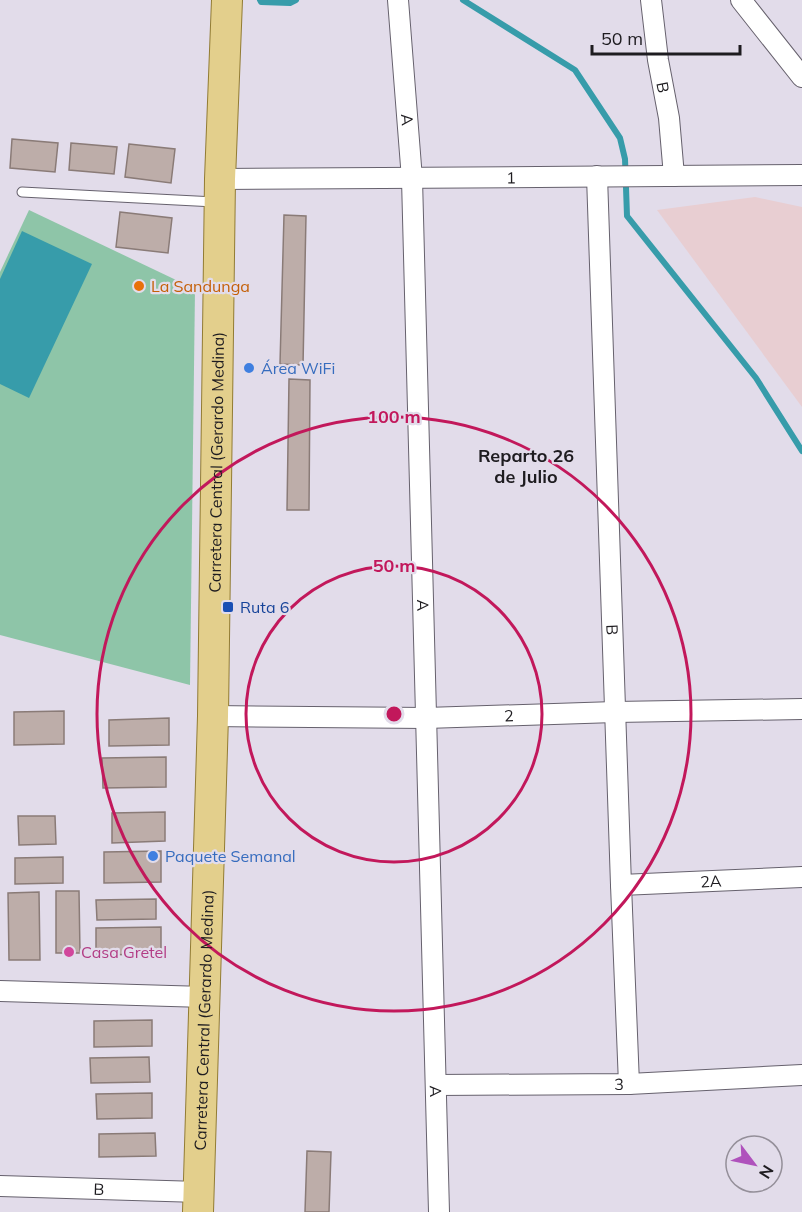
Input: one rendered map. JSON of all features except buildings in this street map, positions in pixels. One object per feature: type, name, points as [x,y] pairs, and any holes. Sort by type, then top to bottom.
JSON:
[{"type":"main road","name":"Carretera Central (Gerardo Medina)","points":[[198,1202],[213,716],[220,190],[227,0]]},
{"type":"street","name":"A","points":[[398,0],[412,179],[439,1212]]},
{"type":"street","name":"B","points":[[651,0],[658,60],[669,118],[674,176]]},
{"type":"street","points":[[741,0],[802,77]]},
{"type":"street","name":"B","points":[[605,176],[615,712],[629,1084]]},
{"type":"street","name":"1","points":[[220,190],[412,179],[802,176]]},
{"type":"street","name":"2","points":[[213,716],[426,718],[802,709]]},
{"type":"street","name":"2A","points":[[621,885],[802,877]]},
{"type":"street","points":[[0,991],[205,997]]},
{"type":"street","name":"3","points":[[436,1085],[629,1084],[802,1075]]},
{"type":"street","name":"B","points":[[0,1186],[198,1202]]},
{"type":"lane","points":[[22,192],[220,190]]},
{"type":"shaded area","points":[[755,197],[802,207],[802,407],[657,210]]},
{"type":"green space","points":[[29,210],[195,289],[190,685],[0,635],[0,272]]},
{"type":"water","points":[[22,231],[92,264],[29,398],[0,384],[0,279]]},
{"type":"waterway","points":[[260,0],[261,2],[290,3],[296,0]]},
{"type":"waterway","points":[[463,0],[575,70],[620,138],[625,159],[627,216],[756,378],[802,451]]},
{"type":"place","name":"La Sandunga","points":[[139,286]]},
{"type":"place","name":"Área WiFi","points":[[249,368]]},
{"type":"place","name":"Ruta 6","points":[[228,607]]},
{"type":"place","name":"Paquete Semanal","points":[[153,856]]},
{"type":"place","name":"Casa Gretel","points":[[69,952]]},
{"type":"district","name":"Reparto 26 de Julio","points":[[526,466]]}]
